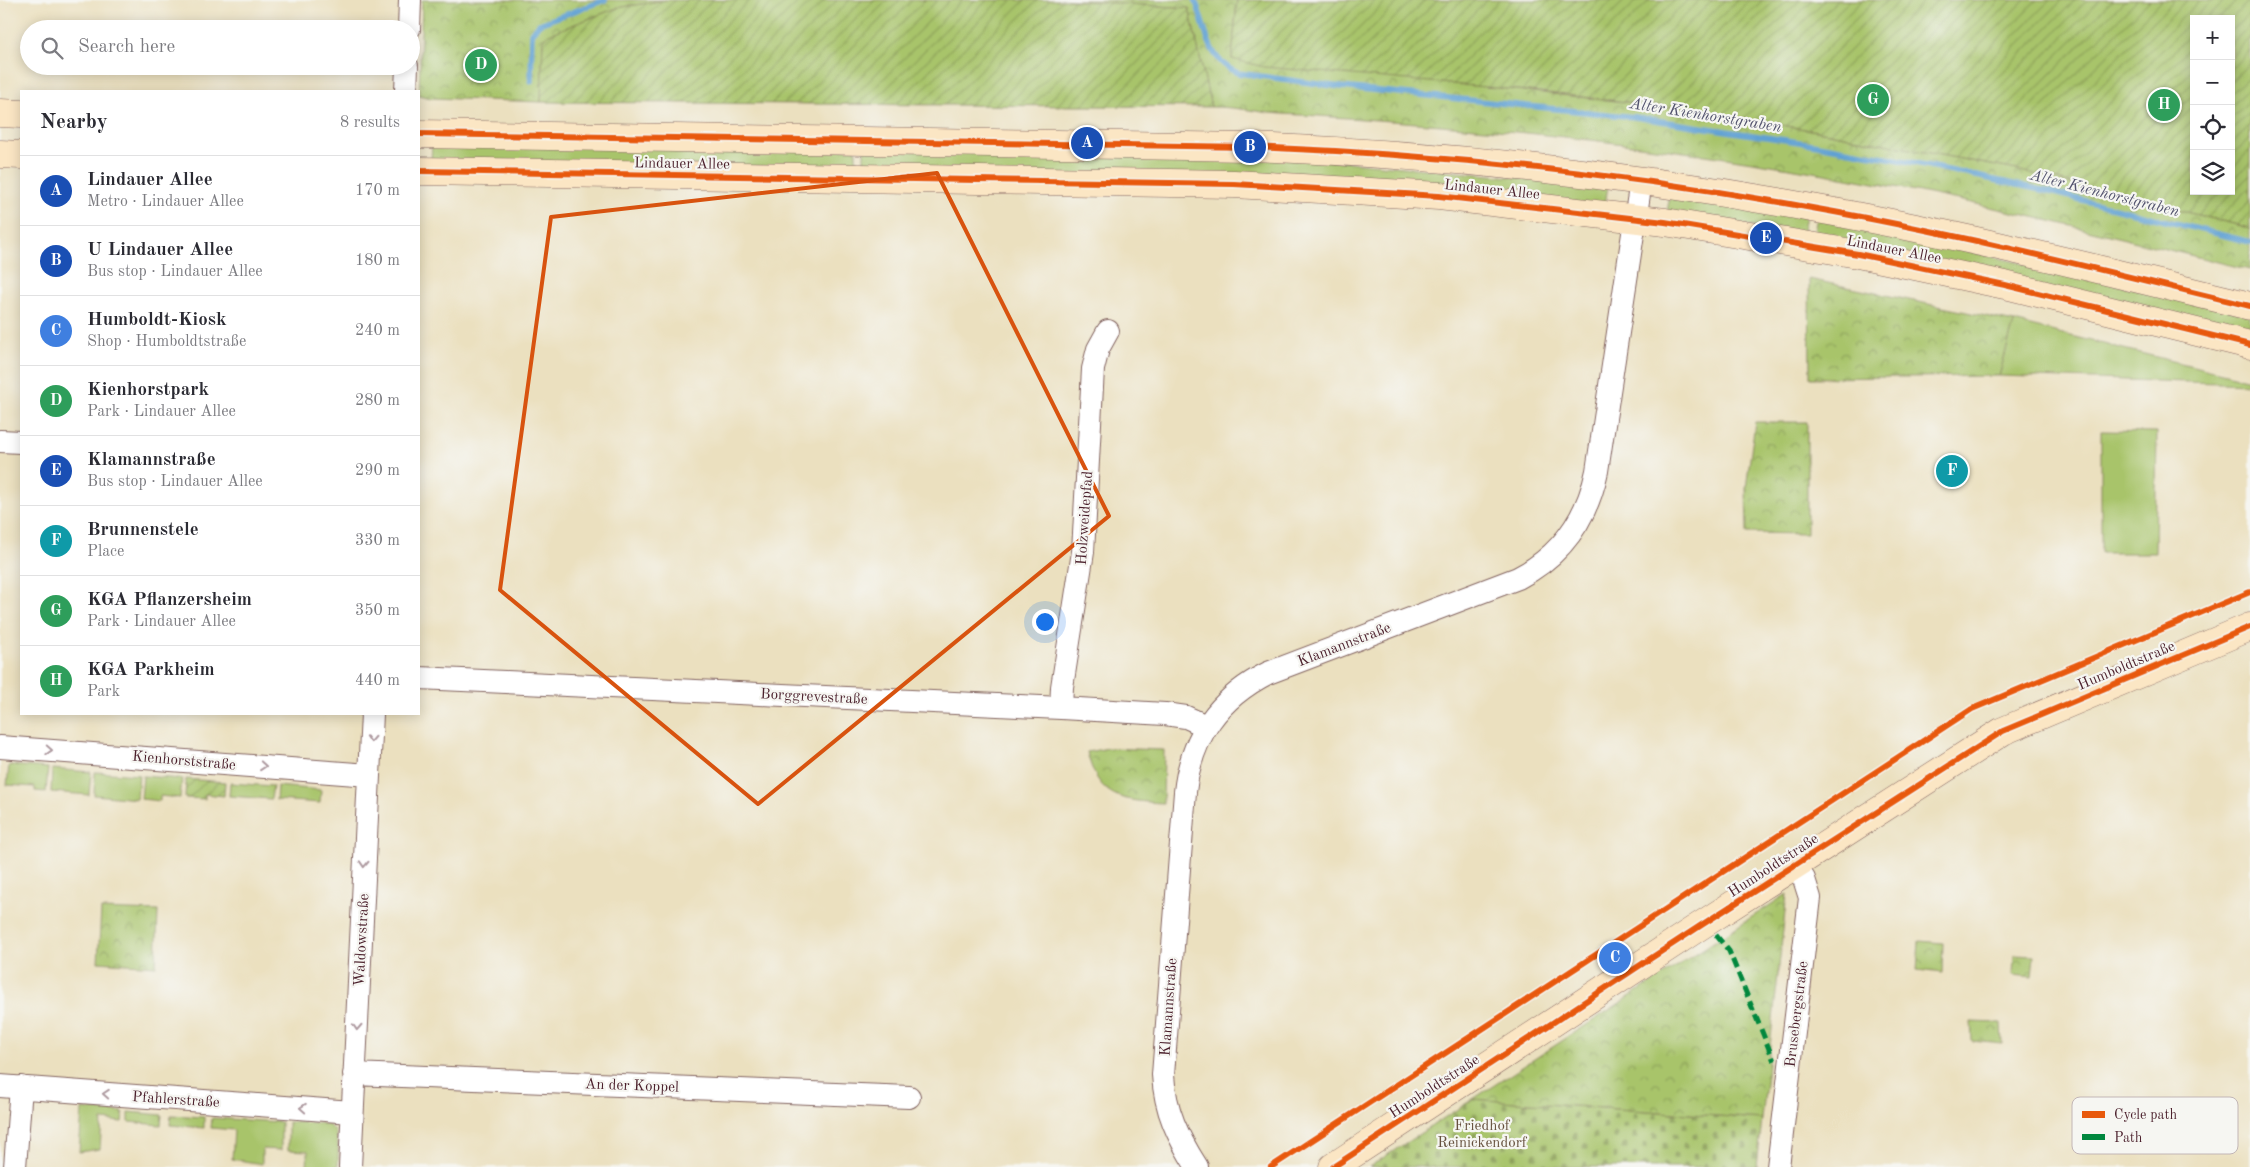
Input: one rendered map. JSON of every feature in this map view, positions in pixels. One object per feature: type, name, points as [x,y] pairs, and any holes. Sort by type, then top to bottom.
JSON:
[{"type":"main road","points":[[0,113],[20,114]]},
{"type":"main road","name":"Lindauer Allee","points":[[420,134],[1250,147],[1330,150],[1430,158],[1641,181],[1812,208],[2035,254],[2250,306]]},
{"type":"main road","points":[[0,154],[20,155]]},
{"type":"main road","name":"Lindauer Allee","points":[[420,171],[1234,184],[1429,196],[1635,218],[1798,244],[1954,273],[2250,345]]},
{"type":"main road","name":"Humboldtstraße","points":[[1333,1167],[1794,865],[2003,731],[2250,629]]},
{"type":"street","points":[[409,20],[410,0]]},
{"type":"street","points":[[406,90],[407,75]]},
{"type":"street","name":"Klamannstraße","points":[[1197,1167],[1172,1124],[1165,1097],[1163,1075],[1186,781],[1193,752],[1206,726],[1227,701],[1250,682],[1268,673],[1518,578],[1544,562],[1569,538],[1584,512],[1597,471],[1641,181]]},
{"type":"street","name":"Holzweidepfad","points":[[1061,708],[1062,687],[1083,545],[1093,370],[1098,349],[1108,331]]},
{"type":"street","points":[[0,441],[20,442]]},
{"type":"street","name":"Borggrevestraße","points":[[420,678],[1061,708],[1172,715],[1186,717],[1206,726]]},
{"type":"street","name":"Waldowstraße","points":[[350,1167],[372,715]]},
{"type":"street","name":"Kienhorststraße","points":[[0,747],[369,775]]},
{"type":"street","name":"Brusebergstraße","points":[[1778,1167],[1810,898],[1804,879],[1794,865]]},
{"type":"street","name":"An der Koppel","points":[[354,1074],[909,1097]]},
{"type":"street","points":[[10,1086],[15,1167]]},
{"type":"street","name":"Pfahlerstraße","points":[[10,1086],[352,1112]]},
{"type":"highlighted area","points":[[937,173],[1109,516],[758,804],[500,590],[551,217]]},
{"type":"green space","points":[[422,0],[666,0],[617,8],[549,34],[543,39],[541,102],[431,98],[420,95]]},
{"type":"green space","points":[[666,0],[1066,0],[1189,8],[1211,107],[541,102],[543,39],[549,34],[617,8]]},
{"type":"green space","points":[[1066,0],[1237,0],[1232,59],[1679,108],[1829,133],[2017,170],[2250,228],[2250,270],[2055,222],[1907,189],[1727,158],[1530,133],[1277,114],[1211,107],[1189,8]]},
{"type":"green space","points":[[1237,0],[2250,0],[2250,228],[2017,170],[1829,133],[1679,108],[1540,92],[1264,67],[1232,59]]},
{"type":"green space","points":[[432,143],[856,149],[856,168],[431,161]]},
{"type":"green space","points":[[864,149],[1295,157],[1608,186],[1605,205],[864,168]]},
{"type":"green space","points":[[1670,194],[1806,216],[1802,235],[1667,213]]},
{"type":"green space","points":[[1817,217],[2250,315],[2250,336],[1813,237]]},
{"type":"green space","points":[[1809,279],[2014,322],[1999,376],[1810,378]]},
{"type":"green space","points":[[2014,322],[2250,380],[2250,384],[1999,376]]},
{"type":"green space","points":[[1755,422],[1807,422],[1807,534],[1747,533],[1746,488]]},
{"type":"green space","points":[[2101,431],[2157,432],[2155,553],[2101,553]]},
{"type":"green space","points":[[1108,748],[1164,750],[1163,803],[1123,798],[1105,788],[1092,767],[1087,752]]},
{"type":"green space","points":[[9,765],[48,768],[46,792],[35,791],[35,787],[7,785]]},
{"type":"green space","points":[[52,769],[91,772],[89,795],[51,792]]},
{"type":"green space","points":[[95,772],[139,775],[137,799],[94,795]]},
{"type":"green space","points":[[143,776],[182,779],[180,798],[160,796],[160,801],[141,799]]},
{"type":"green space","points":[[186,779],[225,782],[224,796],[205,794],[205,799],[185,798]]},
{"type":"green space","points":[[230,783],[273,786],[271,799],[229,796]]},
{"type":"green space","points":[[277,786],[321,790],[320,803],[276,800]]},
{"type":"green space","points":[[1787,894],[1762,1119],[1473,1099]]},
{"type":"green space","points":[[101,909],[158,911],[156,966],[98,962]]},
{"type":"green space","points":[[1919,941],[1943,943],[1942,973],[1917,970]]},
{"type":"green space","points":[[2014,955],[2034,956],[2032,977],[2013,975]]},
{"type":"green space","points":[[1971,1022],[2001,1023],[2002,1044],[1972,1041]]},
{"type":"green space","name":"Friedhof Reinickendorf","points":[[1473,1099],[1762,1119],[1757,1167],[1369,1167]]},
{"type":"green space","points":[[82,1109],[123,1112],[122,1122],[102,1120],[100,1149],[79,1152]]},
{"type":"green space","points":[[129,1112],[162,1115],[161,1125],[129,1122]]},
{"type":"green space","points":[[171,1115],[204,1117],[204,1128],[170,1125]]},
{"type":"green space","points":[[212,1118],[281,1122],[281,1150],[262,1149],[262,1164],[232,1159],[234,1130],[211,1128]]},
{"type":"green space","points":[[288,1122],[315,1123],[331,1126],[335,1131],[337,1139],[338,1167],[307,1167],[308,1151],[288,1150]]},
{"type":"waterway","points":[[531,81],[532,33],[539,24],[605,0]]},
{"type":"waterway","name":"Alter Kienhorstgraben","points":[[1195,0],[1213,52],[1227,67],[1238,73],[1341,87],[1635,117],[1812,144],[1906,161],[2046,191],[2250,242]]},
{"type":"marked path","points":[[1716,935],[1729,951],[1774,1061]]},
{"type":"cycle path","points":[[420,134],[1250,147],[1462,160],[1673,185],[1867,218],[2087,266],[2250,306]]},
{"type":"cycle path","points":[[420,171],[1234,184],[1439,196],[1665,222],[1858,254],[2005,285],[2250,345]]},
{"type":"cycle path","points":[[1271,1167],[1972,709],[2250,592]]},
{"type":"cycle path","points":[[1333,1167],[1700,926],[2003,731],[2250,627]]},
{"type":"place","name":"Kienhorstpark","points":[[481,65]]},
{"type":"place","name":"KGA Pflanzersheim","points":[[1873,100]]},
{"type":"place","name":"KGA Parkheim","points":[[2164,105]]},
{"type":"place","name":"Lindauer Allee","points":[[1087,143]]},
{"type":"place","name":"U Lindauer Allee","points":[[1250,147]]},
{"type":"place","name":"Klamannstraße","points":[[1766,238]]},
{"type":"place","name":"Brunnenstele","points":[[1952,471]]},
{"type":"place","name":"Humboldt-Kiosk","points":[[1615,958]]}]
